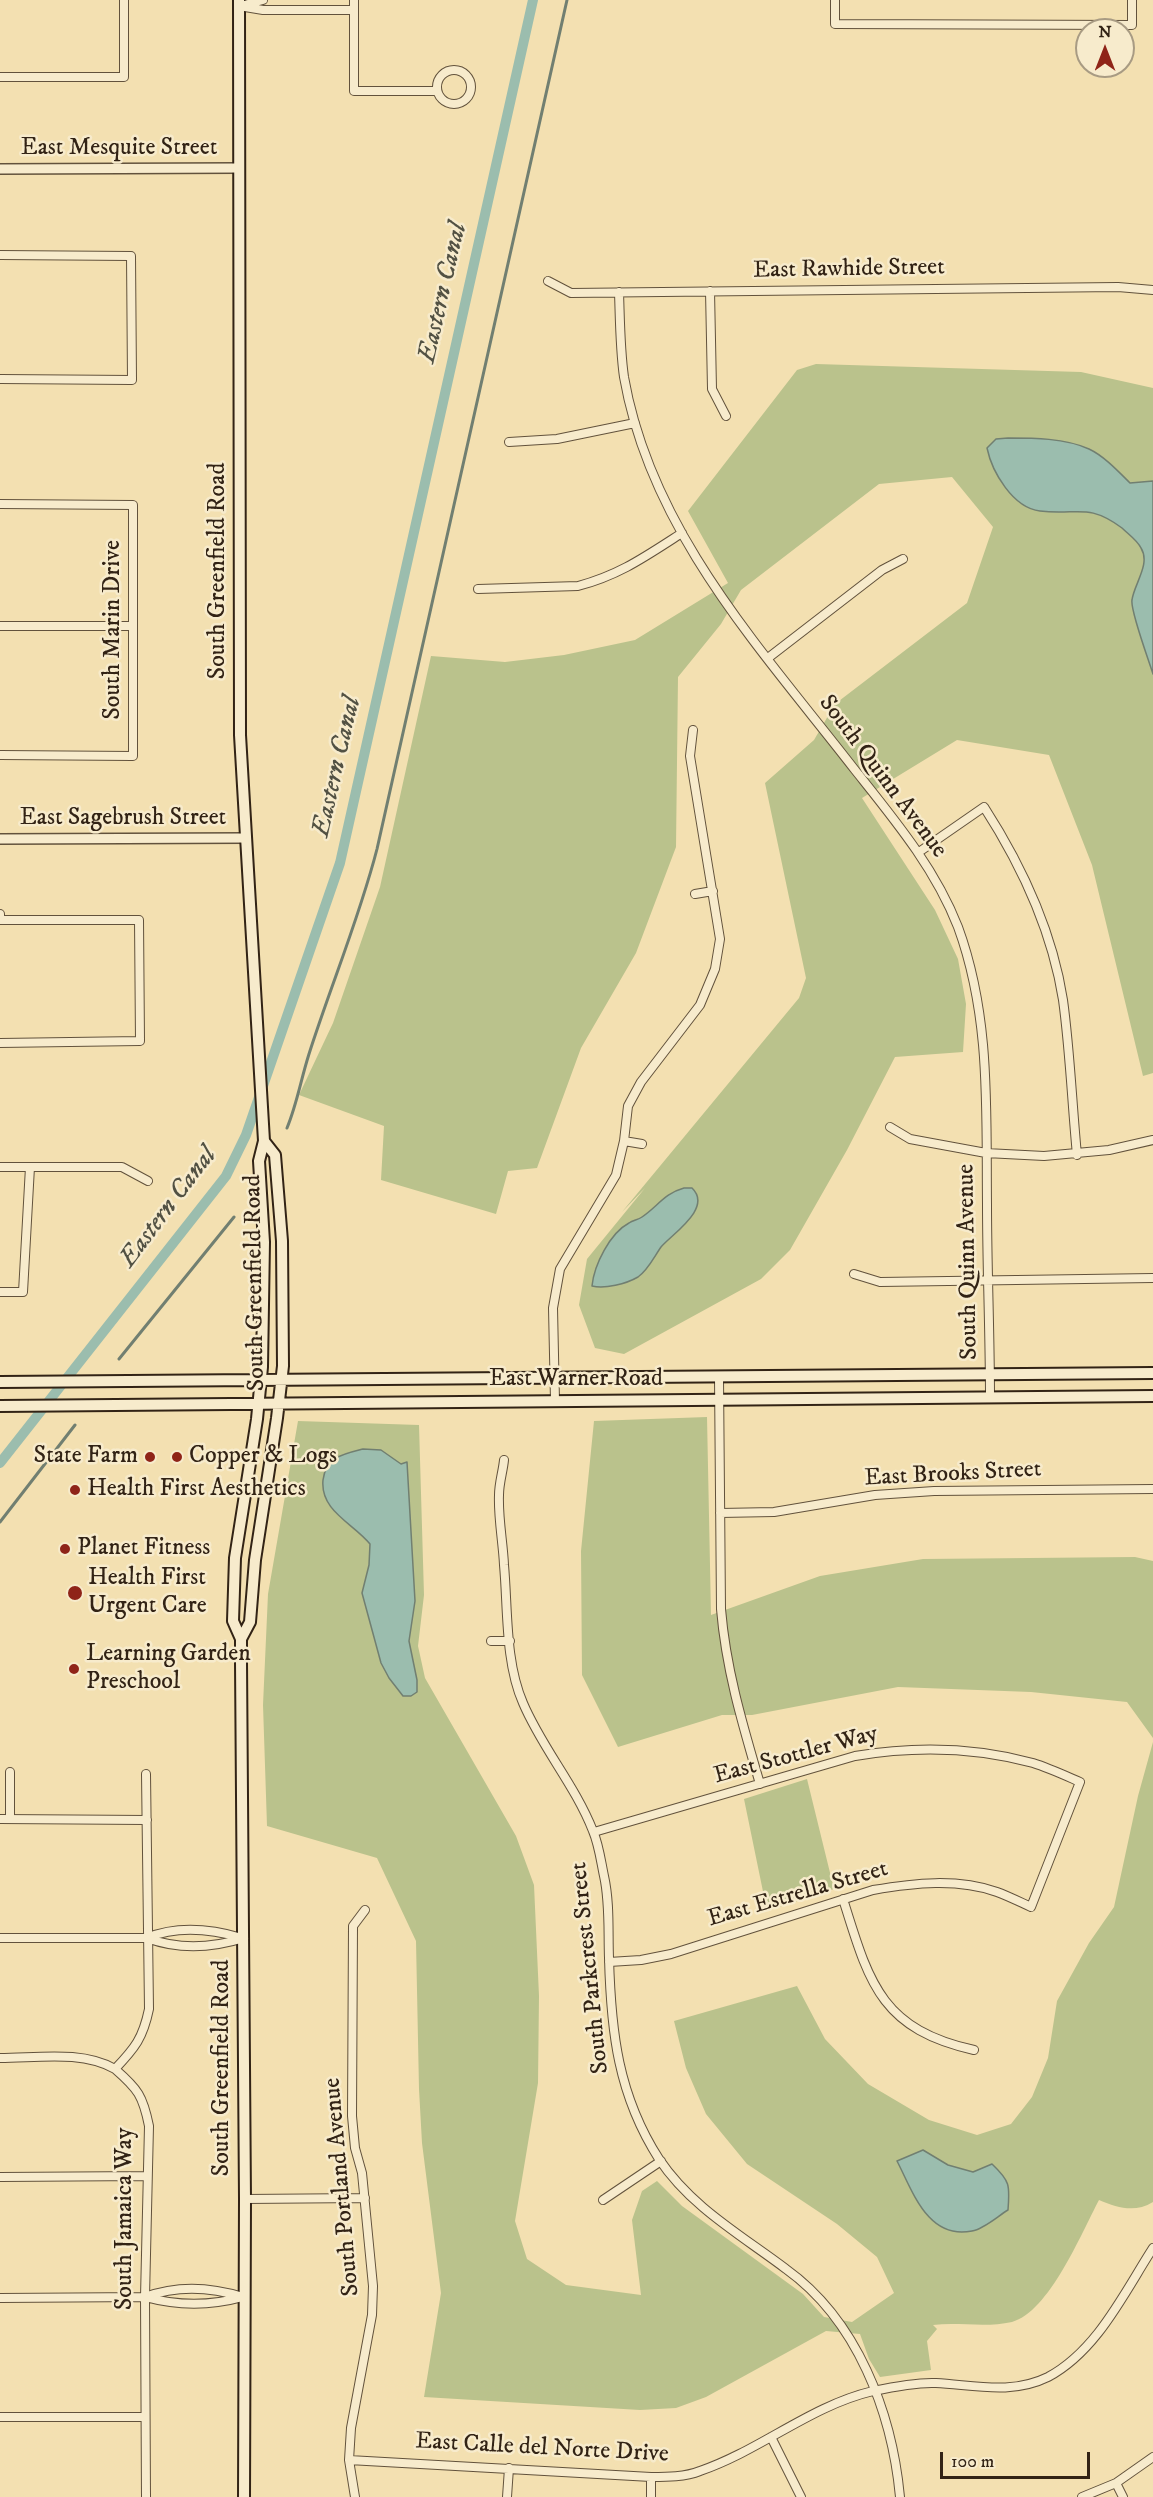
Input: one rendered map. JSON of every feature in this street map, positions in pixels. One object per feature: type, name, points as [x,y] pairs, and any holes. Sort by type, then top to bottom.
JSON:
[{"type":"main road","name":"South Greenfield Road","points":[[239,3],[240,735],[264,1141],[259,1161],[264,1242],[261,1381],[235,1558],[233,1621],[241,1639],[245,2199],[244,2497]]},
{"type":"main road","name":"South Greenfield Road","points":[[241,1639],[250,1622],[255,1560],[281,1381],[282,1241],[275,1155],[264,1141]]},
{"type":"main road","name":"East Warner Road","points":[[0,1382],[1153,1373]]},
{"type":"main road","name":"East Warner Road","points":[[0,1406],[1153,1396]]},
{"type":"street","points":[[0,77],[124,77],[124,0]]},
{"type":"street","points":[[239,3],[262,0]]},
{"type":"street","points":[[287,0],[287,11]]},
{"type":"street","points":[[354,0],[354,92],[436,91]]},
{"type":"street","points":[[835,0],[835,24],[1132,25],[1132,0]]},
{"type":"street","points":[[239,3],[263,10],[354,10]]},
{"type":"street","points":[[451,70],[457,70],[467,76],[471,87],[468,98],[464,102],[453,105],[442,101],[436,91],[439,78],[451,70]]},
{"type":"street","name":"East Mesquite Street","points":[[0,169],[238,168]]},
{"type":"street","points":[[0,255],[131,256],[132,380],[0,379]]},
{"type":"street","name":"East Rawhide Street","points":[[548,281],[571,293],[1118,286],[1153,290]]},
{"type":"street","points":[[710,291],[712,389],[726,416]]},
{"type":"street","name":"South Quinn Avenue","points":[[619,292],[621,356],[635,423],[659,492],[710,581],[919,852],[957,926],[979,1003],[986,1068],[990,1398]]},
{"type":"street","points":[[509,442],[556,439],[635,423]]},
{"type":"street","name":"South Marin Drive","points":[[0,504],[133,505],[133,756],[0,755]]},
{"type":"street","points":[[478,590],[578,586],[594,582],[612,576],[682,533]]},
{"type":"street","points":[[768,658],[882,570],[903,559]]},
{"type":"street","points":[[0,626],[133,626]]},
{"type":"street","points":[[555,1401],[553,1308],[560,1269],[616,1175],[624,1140],[628,1106],[641,1082],[700,1005],[715,969],[720,939],[690,756],[693,730]]},
{"type":"street","points":[[919,852],[984,807],[1019,865],[1041,919],[1056,968],[1066,1032],[1077,1155]]},
{"type":"street","name":"East Sagebrush Street","points":[[0,839],[246,838]]},
{"type":"street","points":[[695,894],[712,891]]},
{"type":"street","points":[[0,915],[0,920],[139,920],[140,1041],[0,1043]]},
{"type":"street","points":[[890,1127],[910,1139],[986,1153],[1044,1156],[1077,1155],[1153,1140]]},
{"type":"street","points":[[624,1140],[642,1144]]},
{"type":"street","points":[[0,1167],[122,1167],[148,1181]]},
{"type":"street","points":[[0,1292],[23,1292],[30,1167]]},
{"type":"street","points":[[854,1274],[880,1282],[1153,1278]]},
{"type":"street","points":[[719,1378],[721,1609],[724,1645],[731,1684],[760,1784]]},
{"type":"street","name":"South Parkcrest Street","points":[[504,1460],[499,1494],[510,1641],[516,1678],[522,1701],[594,1832],[605,1879],[613,2030],[619,2066],[628,2098],[661,2161],[690,2197],[725,2226],[789,2270],[816,2293],[843,2326],[862,2360],[890,2435],[900,2497]]},
{"type":"street","name":"East Brooks Street","points":[[720,1513],[774,1512],[875,1495],[934,1491],[1153,1489]]},
{"type":"street","points":[[491,1641],[510,1641]]},
{"type":"street","name":"East Stottler Way","points":[[594,1832],[855,1756],[897,1749],[940,1749],[987,1753],[1034,1764],[1080,1782],[1031,1908]]},
{"type":"street","points":[[10,1772],[10,1819]]},
{"type":"street","points":[[0,2058],[85,2058],[101,2061],[115,2069],[135,2048],[145,2029],[149,2009],[146,1774]]},
{"type":"street","points":[[0,1819],[147,1820]]},
{"type":"street","name":"East Estrella Street","points":[[609,1962],[641,1960],[671,1954],[873,1890],[908,1884],[939,1882],[968,1885],[997,1892],[1031,1908]]},
{"type":"street","points":[[843,1899],[859,1950],[873,1984],[890,2008],[917,2029],[944,2043],[974,2050]]},
{"type":"street","name":"South Portland Avenue","points":[[355,2497],[349,2460],[351,2428],[372,2305],[370,2239],[352,2116],[353,1926],[365,1911]]},
{"type":"street","points":[[147,1938],[165,1931],[216,1930],[244,1938]]},
{"type":"street","points":[[0,1938],[147,1938],[168,1946],[218,1946],[244,1938]]},
{"type":"street","name":"South Jamaica Way","points":[[115,2069],[130,2082],[144,2101],[149,2126],[145,2297],[146,2497]]},
{"type":"street","points":[[603,2200],[661,2161]]},
{"type":"street","points":[[0,2177],[147,2176]]},
{"type":"street","points":[[245,2199],[365,2198]]},
{"type":"street","name":"East Calle del Norte Drive","points":[[349,2460],[651,2477],[698,2472],[840,2401],[874,2391],[933,2383],[1017,2387],[1047,2377],[1075,2358],[1099,2331],[1153,2248]]},
{"type":"street","points":[[145,2297],[165,2290],[219,2290],[243,2297]]},
{"type":"street","points":[[0,2298],[145,2297],[167,2303],[218,2303],[243,2297]]},
{"type":"street","points":[[0,2417],[145,2417]]},
{"type":"street","points":[[771,2437],[801,2497]]},
{"type":"street","points":[[1082,2497],[1116,2483],[1153,2457]]},
{"type":"street","points":[[507,2497],[509,2468]]},
{"type":"street","points":[[651,2477],[651,2497]]},
{"type":"street","points":[[1116,2483],[1123,2497]]},
{"type":"green space","points":[[816,364],[1081,372],[1153,388],[1153,1073],[1143,1076],[1092,865],[1049,755],[957,740],[862,798],[935,910],[958,959],[966,1004],[963,1052],[895,1057],[847,1150],[790,1250],[761,1279],[624,1354],[595,1348],[579,1305],[587,1259],[645,1188],[622,1212],[799,998],[806,978],[765,783],[814,740],[835,704],[967,603],[993,527],[952,477],[879,484],[741,590],[721,624],[678,677],[676,847],[636,953],[581,1048],[537,1168],[508,1171],[496,1214],[381,1180],[384,1126],[299,1095],[333,1023],[380,887],[431,656],[505,662],[564,655],[635,640],[728,583],[688,511],[797,370]]},
{"type":"green space","points":[[707,1417],[711,1615],[820,1576],[923,1559],[1135,1557],[1153,1561],[1153,1738],[1127,1702],[1031,1692],[898,1687],[752,1715],[722,1715],[618,1747],[582,1675],[581,1551],[594,1421]]},
{"type":"green space","points":[[298,1421],[419,1425],[424,1595],[418,1646],[425,1678],[516,1836],[534,1885],[539,1996],[538,2083],[515,2221],[527,2259],[566,2285],[641,2295],[632,2220],[642,2191],[657,2181],[682,2206],[803,2294],[824,2317],[852,2322],[894,2293],[877,2257],[837,2224],[747,2164],[706,2114],[686,2068],[674,2021],[797,1986],[825,2039],[868,2084],[929,2120],[977,2135],[1011,2124],[1032,2097],[1048,2058],[1057,2001],[1089,1943],[1114,1907],[1138,1796],[1153,1742],[1153,2202],[1140,2207],[1126,2208],[1099,2200],[1063,2270],[1039,2304],[1026,2315],[1002,2324],[933,2325],[937,2329],[927,2341],[931,2370],[880,2377],[869,2359],[860,2334],[826,2331],[706,2397],[676,2408],[640,2410],[424,2397],[441,2293],[422,2143],[416,1941],[377,1858],[267,1826],[263,1705],[268,1594]]},
{"type":"green space","points":[[807,1779],[834,1889],[767,1911],[744,1799]]},
{"type":"shaded area","points":[[996,439],[1049,439],[1080,445],[1111,464],[1130,483],[1153,481],[1153,674],[1132,606],[1133,594],[1144,561],[1144,554],[1139,545],[1122,528],[1100,515],[1040,511],[1021,503],[999,478],[987,448]]},
{"type":"shaded area","points":[[684,1188],[692,1188],[697,1196],[698,1204],[688,1220],[661,1247],[645,1271],[633,1280],[622,1284],[592,1286],[600,1259],[615,1234],[666,1197]]},
{"type":"shaded area","points":[[363,1449],[381,1450],[401,1464],[407,1462],[415,1601],[409,1641],[417,1680],[417,1692],[411,1696],[403,1696],[381,1663],[362,1593],[369,1565],[370,1544],[339,1516],[323,1491],[325,1472],[332,1461],[342,1455]]},
{"type":"shaded area","points":[[923,2150],[948,2165],[973,2172],[992,2164],[1008,2184],[1008,2210],[986,2225],[972,2231],[957,2232],[933,2221],[916,2199],[897,2161]]},
{"type":"waterway","name":"Eastern Canal","points":[[0,1463],[226,1176],[246,1135],[340,863],[533,0]]},
{"type":"waterway","points":[[287,1128],[377,849],[567,0]]},
{"type":"waterway","points":[[119,1359],[234,1217]]},
{"type":"waterway","points":[[0,1522],[75,1425]]},
{"type":"place","name":"State Farm","points":[[150,1457]]},
{"type":"place","name":"Copper & Logs","points":[[177,1457]]},
{"type":"place","name":"Health First Aesthetics","points":[[75,1490]]},
{"type":"place","name":"Planet Fitness","points":[[65,1549]]},
{"type":"place","name":"Health First Urgent Care","points":[[75,1593]]},
{"type":"place","name":"Learning Garden Preschool","points":[[74,1669]]}]
